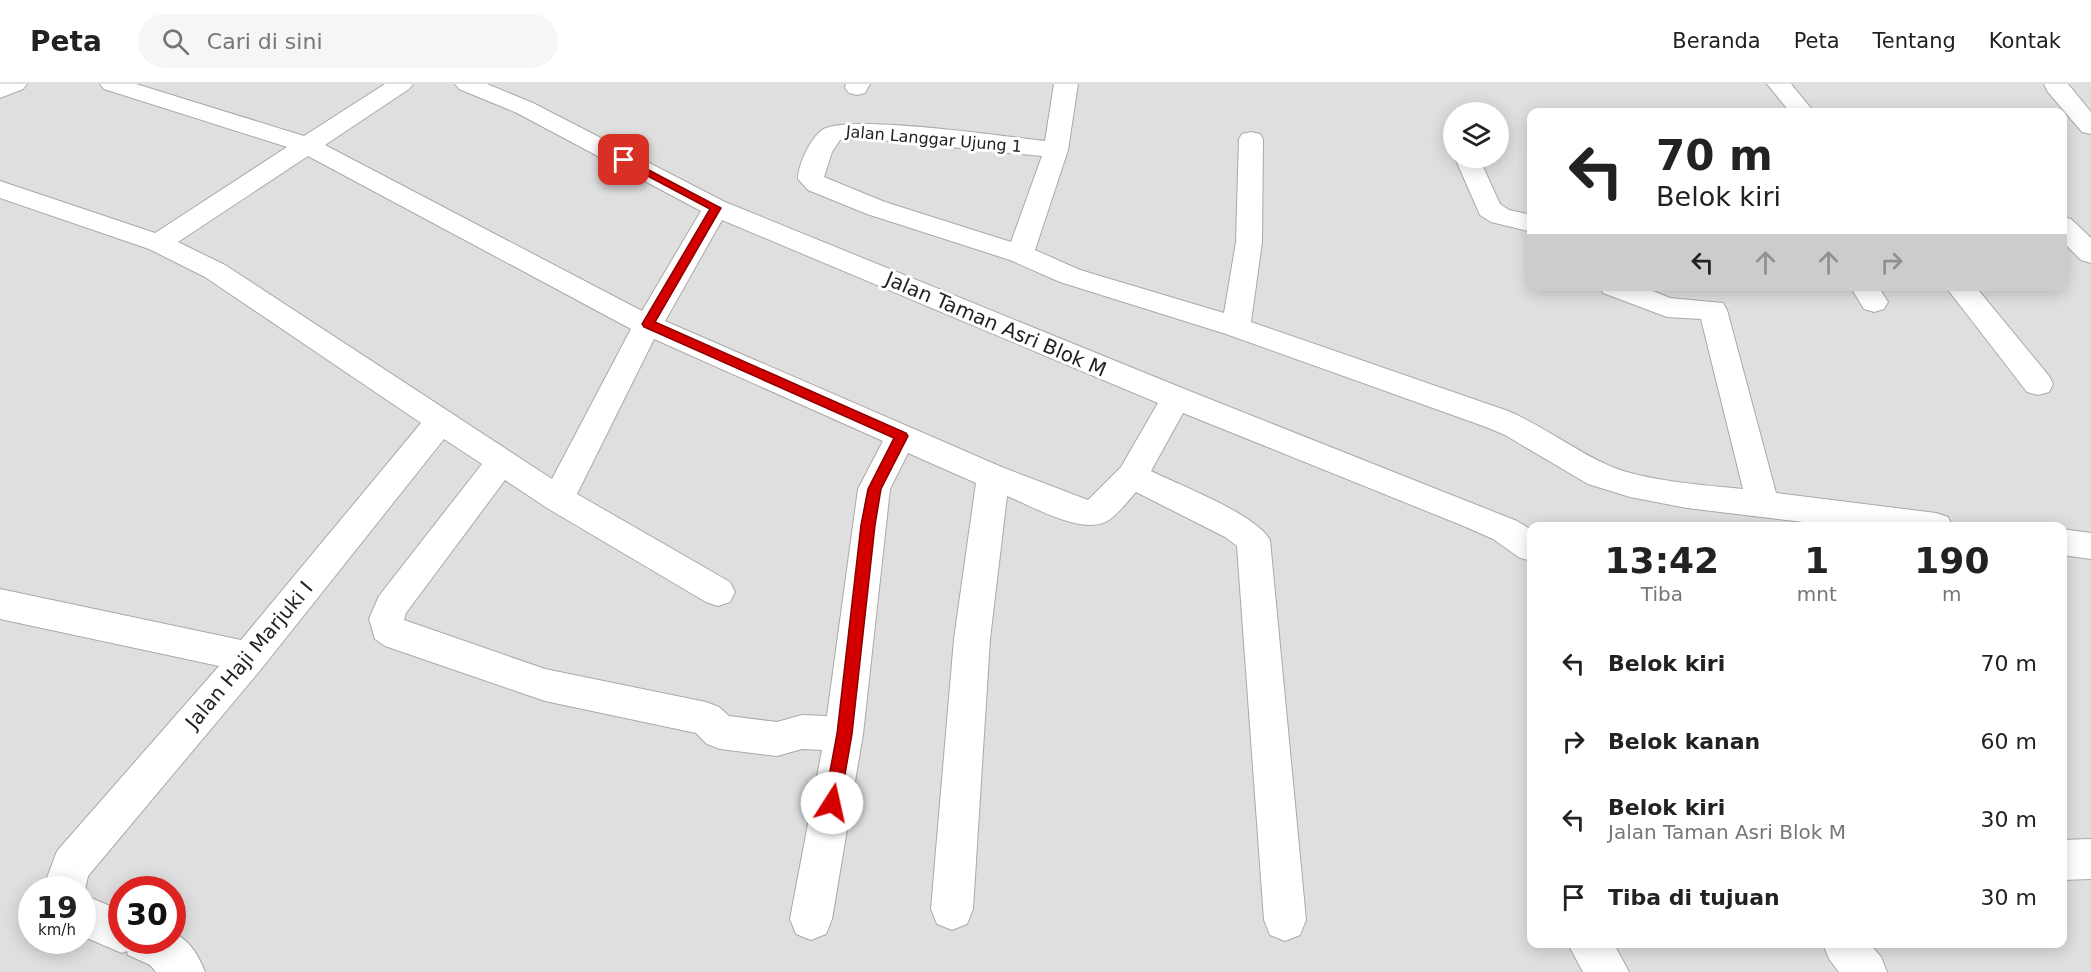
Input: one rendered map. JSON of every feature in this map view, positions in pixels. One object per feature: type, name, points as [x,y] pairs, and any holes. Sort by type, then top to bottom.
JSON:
[{"type":"street","points":[[0,91],[15,84]]},
{"type":"street","points":[[112,84],[306,144],[619,312],[993,477],[1084,513],[1099,510],[1132,476],[1176,398]]},
{"type":"street","points":[[158,243],[306,144],[401,84]]},
{"type":"street","name":"Jalan Taman Asri Blok M","points":[[467,84],[525,108],[716,208],[1176,398],[1478,518],[1505,530],[1527,545]]},
{"type":"street","points":[[1066,84],[1056,150],[1020,254],[1070,276],[1236,327],[1497,419],[1516,427],[1599,475],[1630,485],[1687,495],[1903,522]]},
{"type":"street","points":[[1779,84],[1799,108]]},
{"type":"street","points":[[2056,84],[2056,87],[2089,124]]},
{"type":"street","points":[[2067,121],[2089,124]]},
{"type":"street","name":"Jalan Langgar Ujung 1","points":[[1020,254],[876,208],[817,184],[811,180],[811,174],[831,134],[846,131],[905,134],[1056,150]]},
{"type":"street","points":[[1236,327],[1249,242],[1251,139]]},
{"type":"street","points":[[1471,168],[1488,209],[1500,216],[1527,223]]},
{"type":"street","points":[[0,189],[158,243],[215,271],[558,500],[718,592]]},
{"type":"street","points":[[558,500],[648,324],[716,208]]},
{"type":"street","points":[[1500,216],[1527,214]]},
{"type":"street","points":[[2067,225],[2091,224]]},
{"type":"street","points":[[2067,229],[2091,254]]},
{"type":"street","points":[[1626,291],[1667,307],[1710,298],[1763,505]]},
{"type":"street","points":[[1963,291],[2038,384]]},
{"type":"street","name":"Jalan Haji Marjuki I","points":[[68,876],[71,865],[249,657],[440,422]]},
{"type":"street","points":[[812,919],[844,734],[874,489],[901,436]]},
{"type":"street","points":[[502,461],[391,606],[386,618],[387,628],[397,635],[545,685],[706,719],[720,732],[777,739],[802,732],[844,734]]},
{"type":"street","points":[[1132,476],[1236,528],[1253,540],[1285,920]]},
{"type":"street","points":[[952,909],[972,639],[993,477]]},
{"type":"street","points":[[2067,543],[2091,546]]},
{"type":"street","points":[[0,604],[249,657]]},
{"type":"street","points":[[2067,860],[2091,859]]},
{"type":"street","points":[[1593,948],[1608,972]]},
{"type":"street","points":[[1847,948],[1866,972]]},
{"type":"street","points":[[168,954],[184,972]]},
{"type":"shaded area","points":[[0,84],[2091,84],[2091,972],[0,972]]},
{"type":"route","points":[[624,160],[716,208],[648,324],[901,436],[874,489],[844,734],[832,803]]}]
